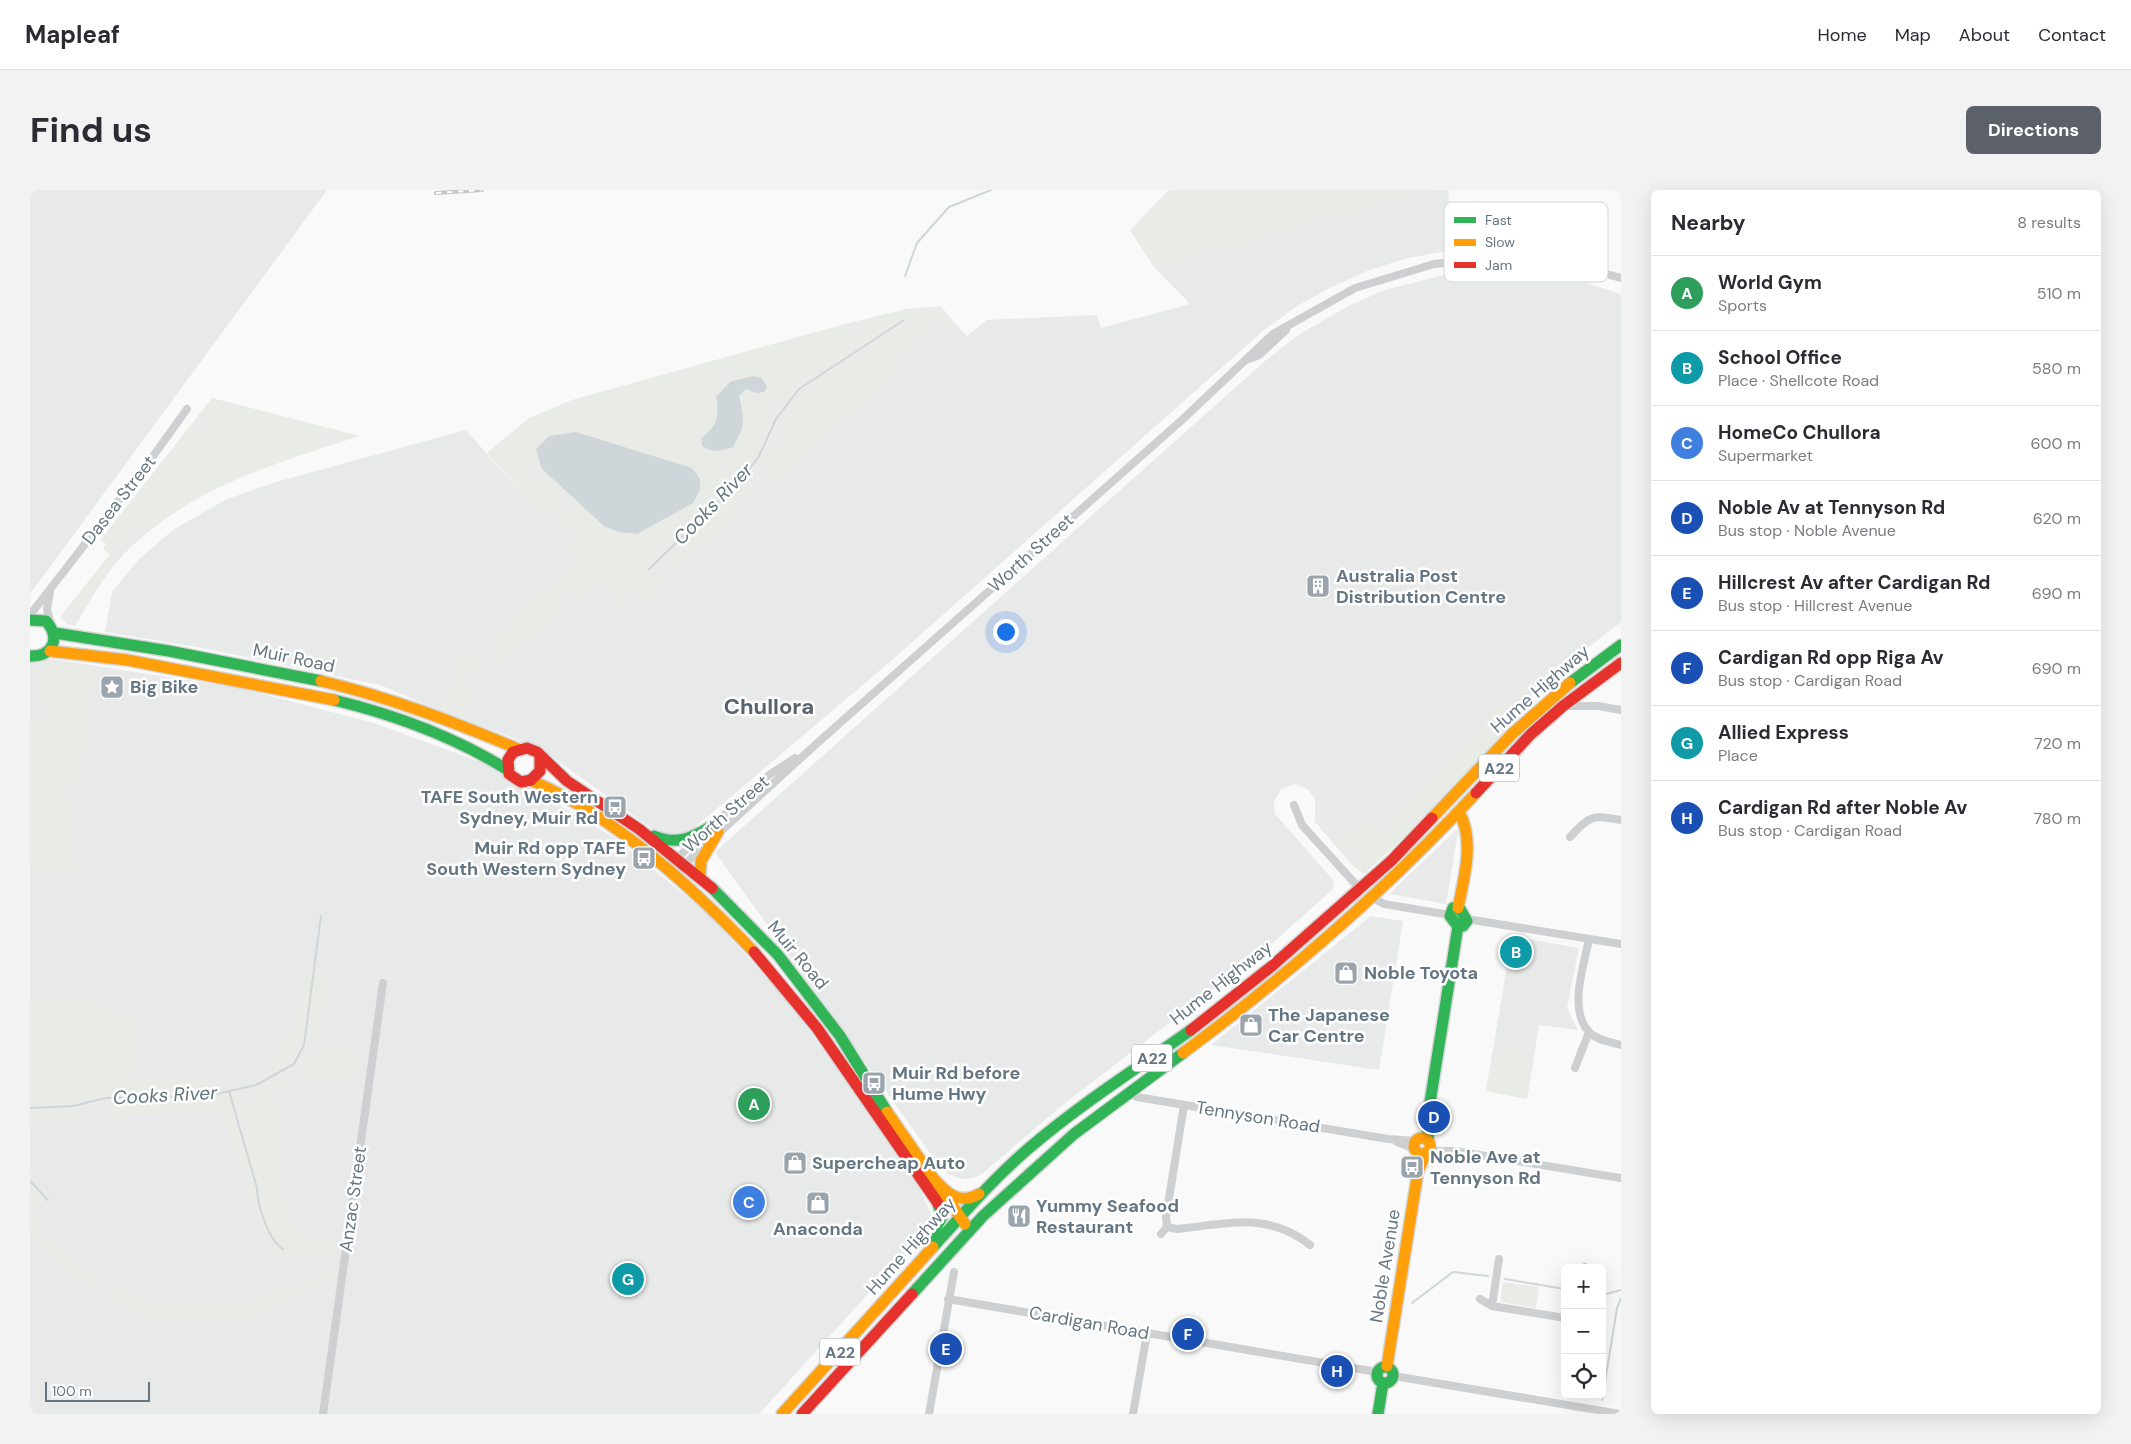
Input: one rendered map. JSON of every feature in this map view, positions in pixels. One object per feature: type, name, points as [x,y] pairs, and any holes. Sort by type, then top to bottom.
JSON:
[{"type":"main road","name":"Muir Road","points":[[30,620],[40,619],[53,629],[68,634],[284,672],[356,689],[450,721],[518,749]]},
{"type":"main road","points":[[30,656],[42,656],[54,651],[55,639],[53,629]]},
{"type":"main road","name":"Hume Highway","points":[[782,1414],[897,1289],[956,1221],[1026,1150],[1071,1114],[1208,1018],[1244,989],[1391,860],[1512,734],[1559,692],[1621,644]]},
{"type":"main road","name":"Muir Road","points":[[54,651],[83,654],[262,684],[359,707],[447,737],[489,756],[508,770]]},
{"type":"main road","name":"Hume Highway","points":[[802,1414],[966,1233],[1074,1134],[1282,976],[1425,848],[1531,734],[1563,706],[1621,663]]},
{"type":"main road","points":[[518,749],[532,749],[540,757],[542,768],[537,778],[532,781],[517,781],[508,770],[510,756],[518,749]]},
{"type":"main road","name":"Muir Road","points":[[540,757],[567,781],[639,829],[679,861],[752,927],[799,982],[840,1036],[890,1118],[932,1177],[956,1221]]},
{"type":"main road","name":"Muir Road","points":[[532,781],[545,786],[582,807],[669,872],[734,931],[788,990],[847,1071],[938,1204],[966,1233]]},
{"type":"main road","points":[[1459,812],[1466,822],[1467,836],[1454,912],[1462,922]]},
{"type":"main road","points":[[639,829],[668,842],[677,843],[688,841],[714,830]]},
{"type":"main road","points":[[700,878],[701,861],[714,830]]},
{"type":"main road","name":"Noble Avenue","points":[[1378,1414],[1422,1146],[1462,922]]},
{"type":"main road","points":[[932,1177],[953,1197],[960,1201],[975,1197],[992,1184]]},
{"type":"main road","points":[[897,1289],[939,1225],[942,1217],[938,1204]]},
{"type":"street","name":"Worth Street","points":[[669,872],[769,775],[814,746],[1248,360],[1259,355],[1289,326],[1355,288],[1434,264],[1444,263]]},
{"type":"street","name":"Worth Street","points":[[1608,275],[1621,278]]},
{"type":"street","name":"Dasea Street","points":[[30,615],[151,459],[187,409]]},
{"type":"street","points":[[50,590],[47,609],[53,629]]},
{"type":"street","points":[[1559,692],[1581,693],[1587,700],[1598,706]]},
{"type":"street","points":[[1563,706],[1598,706],[1621,710]]},
{"type":"street","points":[[1294,805],[1302,825],[1360,889],[1371,897],[1384,904],[1454,912]]},
{"type":"street","points":[[1570,837],[1587,819],[1599,816],[1621,820]]},
{"type":"street","points":[[1462,922],[1621,944]]},
{"type":"street","points":[[1589,939],[1578,1010],[1589,1032],[1598,1038],[1621,1045]]},
{"type":"street","name":"Anzac Street","points":[[323,1414],[383,983]]},
{"type":"street","points":[[1575,1068],[1589,1032]]},
{"type":"street","name":"Tennyson Road","points":[[1129,1093],[1137,1097],[1621,1178]]},
{"type":"street","points":[[1184,1105],[1164,1230],[1247,1222],[1286,1229],[1310,1245]]},
{"type":"street","points":[[1492,1306],[1499,1259]]},
{"type":"street","points":[[929,1414],[954,1272]]},
{"type":"street","name":"Cardigan Road","points":[[948,1299],[1621,1414]]},
{"type":"street","points":[[1480,1300],[1492,1306],[1561,1317]]},
{"type":"street","points":[[1133,1414],[1146,1333]]},
{"type":"street","points":[[1572,1405],[1573,1399]]},
{"type":"shaded area","points":[[30,190],[327,190],[30,594]]},
{"type":"shaded area","points":[[1169,190],[1431,190],[1154,267],[1130,230]]},
{"type":"shaded area","points":[[1431,190],[1448,190],[1449,202],[1444,202],[1444,252],[1408,258],[1369,270],[1297,306],[1264,330],[892,660],[687,834],[673,836],[658,833],[554,758],[513,738],[463,719],[477,681],[596,584],[623,615],[743,511],[953,321],[967,336],[987,320],[1097,315],[1101,328],[1190,304],[1154,267]]},
{"type":"shaded area","points":[[1444,276],[1444,282],[1581,282],[1621,294],[1621,622],[1521,699],[1359,866],[1353,866],[1315,822],[1315,800],[1309,790],[1296,784],[1282,788],[1274,801],[1275,814],[1334,881],[1333,889],[1268,947],[1060,1107],[982,1174],[973,1178],[962,1179],[948,1174],[940,1167],[715,852],[1266,360],[1300,334],[1350,305],[1385,290]]},
{"type":"shaded area","points":[[941,306],[953,321],[743,511],[623,615],[596,584],[477,681],[463,719],[441,711],[459,664],[579,559],[487,453],[529,418],[572,400],[841,325],[906,309]]},
{"type":"shaded area","points":[[753,376],[762,378],[767,387],[764,392],[757,393],[746,389],[739,396],[743,423],[733,447],[717,451],[702,446],[701,438],[711,430],[716,420],[718,410],[716,397],[730,382]]},
{"type":"shaded area","points":[[212,398],[360,436],[265,468],[204,495],[176,512],[149,531],[124,554],[104,579],[75,626],[67,624],[60,617],[110,554],[103,549],[106,544],[101,539]]},
{"type":"shaded area","points":[[466,430],[579,559],[459,664],[441,711],[380,685],[197,647],[105,632],[112,592],[139,559],[173,530],[225,500],[276,482]]},
{"type":"shaded area","points":[[576,432],[692,468],[700,479],[700,490],[693,503],[637,534],[619,532],[604,526],[542,469],[536,449],[549,436]]},
{"type":"shaded area","points":[[30,656],[240,688],[374,723],[494,767],[612,836],[707,913],[789,1002],[914,1176],[934,1221],[759,1414],[30,1414]]},
{"type":"shaded area","points":[[58,660],[98,666],[77,799],[76,850],[80,867],[65,873],[30,868],[30,724],[44,665]]},
{"type":"shaded area","points":[[1510,685],[1535,687],[1524,713],[1430,813],[1364,874],[1353,866],[1314,818],[1319,815],[1332,836],[1338,832],[1342,837],[1365,822],[1391,815],[1443,769],[1504,700],[1500,696]]},
{"type":"shaded area","points":[[1455,831],[1458,831],[1446,904],[1389,894]]},
{"type":"shaded area","points":[[1371,916],[1403,921],[1379,1070],[1211,1045]]},
{"type":"shaded area","points":[[1512,936],[1579,948],[1567,1008],[1578,1030],[1539,1025],[1527,1099],[1486,1091]]},
{"type":"shaded area","points":[[305,971],[323,972],[326,983],[318,1046],[358,1051],[354,1083],[306,1077],[285,1097],[276,1156],[292,1223],[305,1233],[336,1240],[335,1249],[296,1258],[292,1254],[275,1263],[223,1112],[214,1116],[212,1110],[30,1122],[30,995],[140,1013],[132,1076],[230,1086],[251,1080],[275,1069],[278,1044],[298,1029]]},
{"type":"shaded area","points":[[1499,1049],[1534,1058],[1527,1099],[1486,1091],[1492,1057],[1498,1058]]},
{"type":"shaded area","points":[[30,1170],[48,1197],[46,1203],[34,1211],[36,1224],[42,1233],[91,1271],[131,1293],[185,1302],[186,1308],[206,1308],[243,1302],[332,1269],[330,1281],[272,1309],[243,1319],[219,1323],[181,1325],[159,1322],[144,1317],[127,1309],[90,1286],[55,1259],[30,1235]]},
{"type":"shaded area","points":[[1503,1282],[1539,1287],[1536,1308],[1500,1302]]},
{"type":"waterway","name":"Cooks River","points":[[905,276],[917,243],[949,207],[991,190]]},
{"type":"waterway","name":"Cooks River","points":[[649,569],[735,486],[758,458],[776,419],[799,389],[904,320]]},
{"type":"waterway","name":"Cooks River","points":[[30,1108],[73,1106],[106,1098],[207,1096],[256,1085],[294,1064],[304,1045],[321,916]]},
{"type":"waterway","points":[[229,1091],[257,1188],[264,1221],[273,1238],[283,1249]]},
{"type":"waterway","points":[[30,1181],[48,1200]]},
{"type":"waterway","points":[[1412,1303],[1453,1272],[1488,1276]]},
{"type":"waterway","points":[[1505,1279],[1561,1288]]},
{"type":"waterway","points":[[1606,1294],[1621,1290]]},
{"type":"waterway","points":[[1602,1400],[1617,1308],[1621,1298]]},
{"type":"railway","points":[[436,193],[482,190]]},
{"type":"traffic: fast","points":[[30,620],[46,621],[51,627],[54,640],[49,650],[30,656]]},
{"type":"traffic: fast","points":[[55,633],[169,651],[321,681]]},
{"type":"traffic: fast","points":[[1570,683],[1621,645]]},
{"type":"traffic: fast","points":[[334,700],[380,712],[424,728],[466,747],[508,770]]},
{"type":"traffic: fast","points":[[654,836],[662,839],[677,840],[696,835],[710,827]]},
{"type":"traffic: fast","points":[[712,888],[778,955],[840,1036],[887,1112]]},
{"type":"traffic: fast","points":[[1453,908],[1460,909],[1467,921],[1463,926],[1457,925],[1450,916],[1453,908]]},
{"type":"traffic: fast","points":[[1428,1140],[1428,1115],[1458,926]]},
{"type":"traffic: fast","points":[[933,1247],[991,1184],[1015,1160],[1047,1133],[1087,1102],[1191,1030]]},
{"type":"traffic: fast","points":[[912,1294],[983,1216],[1074,1134],[1183,1053]]},
{"type":"traffic: fast","points":[[928,1242],[942,1217],[938,1204]]},
{"type":"traffic: fast","points":[[1382,1367],[1388,1367],[1393,1372],[1393,1375],[1391,1381],[1382,1383],[1377,1378],[1377,1372],[1382,1367]]},
{"type":"traffic: fast","points":[[1378,1414],[1383,1383]]},
{"type":"traffic: slow","points":[[50,651],[127,660],[334,700]]},
{"type":"traffic: slow","points":[[321,681],[421,711],[518,749]]},
{"type":"traffic: slow","points":[[1432,818],[1512,734],[1570,683]]},
{"type":"traffic: slow","points":[[532,781],[593,813],[651,855],[705,903],[754,952]]},
{"type":"traffic: slow","points":[[1183,1053],[1261,993],[1335,930],[1442,829],[1476,793]]},
{"type":"traffic: slow","points":[[1458,908],[1467,859],[1464,823],[1459,812]]},
{"type":"traffic: slow","points":[[700,878],[701,861],[718,832]]},
{"type":"traffic: slow","points":[[887,1112],[965,1224]]},
{"type":"traffic: slow","points":[[1422,1138],[1428,1140],[1430,1146],[1428,1152],[1422,1154],[1416,1152],[1414,1146],[1416,1140],[1422,1138]]},
{"type":"traffic: slow","points":[[1387,1366],[1418,1171],[1427,1152]]},
{"type":"traffic: slow","points":[[932,1177],[953,1196],[965,1199],[979,1194]]},
{"type":"traffic: slow","points":[[782,1414],[933,1247]]},
{"type":"traffic: jam","points":[[1476,793],[1531,734],[1563,706],[1621,663]]},
{"type":"traffic: jam","points":[[540,757],[540,771],[531,780],[521,782],[509,774],[508,760],[513,752],[527,748],[537,752],[567,781],[639,829],[712,888]]},
{"type":"traffic: jam","points":[[1191,1030],[1272,966],[1391,861],[1432,818]]},
{"type":"traffic: jam","points":[[754,952],[817,1028],[942,1209]]},
{"type":"traffic: jam","points":[[802,1414],[912,1294]]},
{"type":"place","name":"Australia Post Distribution Centre","points":[[1318,586]]},
{"type":"place","name":"Big Bike","points":[[112,687]]},
{"type":"place","name":"TAFE South Western Sydney, Muir Rd","points":[[615,807]]},
{"type":"place","name":"Muir Rd opp TAFE South Western Sydney","points":[[644,858]]},
{"type":"place","name":"School Office","points":[[1516,952]]},
{"type":"place","name":"Noble Toyota","points":[[1346,973]]},
{"type":"place","name":"The Japanese Car Centre","points":[[1251,1025]]},
{"type":"place","name":"Muir Rd before Hume Hwy","points":[[874,1083]]},
{"type":"place","name":"World Gym","points":[[754,1104]]},
{"type":"place","name":"Noble Av at Tennyson Rd","points":[[1434,1117]]},
{"type":"place","name":"Supercheap Auto","points":[[795,1163]]},
{"type":"place","name":"Noble Ave at Tennyson Rd","points":[[1412,1167]]},
{"type":"place","name":"HomeCo Chullora","points":[[749,1202]]},
{"type":"place","name":"Anaconda","points":[[818,1203]]},
{"type":"place","name":"Yummy Seafood Restaurant","points":[[1019,1216]]},
{"type":"place","name":"Allied Express","points":[[628,1279]]},
{"type":"place","name":"Cardigan Rd opp Riga Av","points":[[1188,1334]]},
{"type":"place","name":"Hillcrest Av after Cardigan Rd","points":[[946,1349]]},
{"type":"place","name":"Cardigan Rd after Noble Av","points":[[1337,1371]]},
{"type":"district","name":"Chullora","points":[[769,706]]}]
